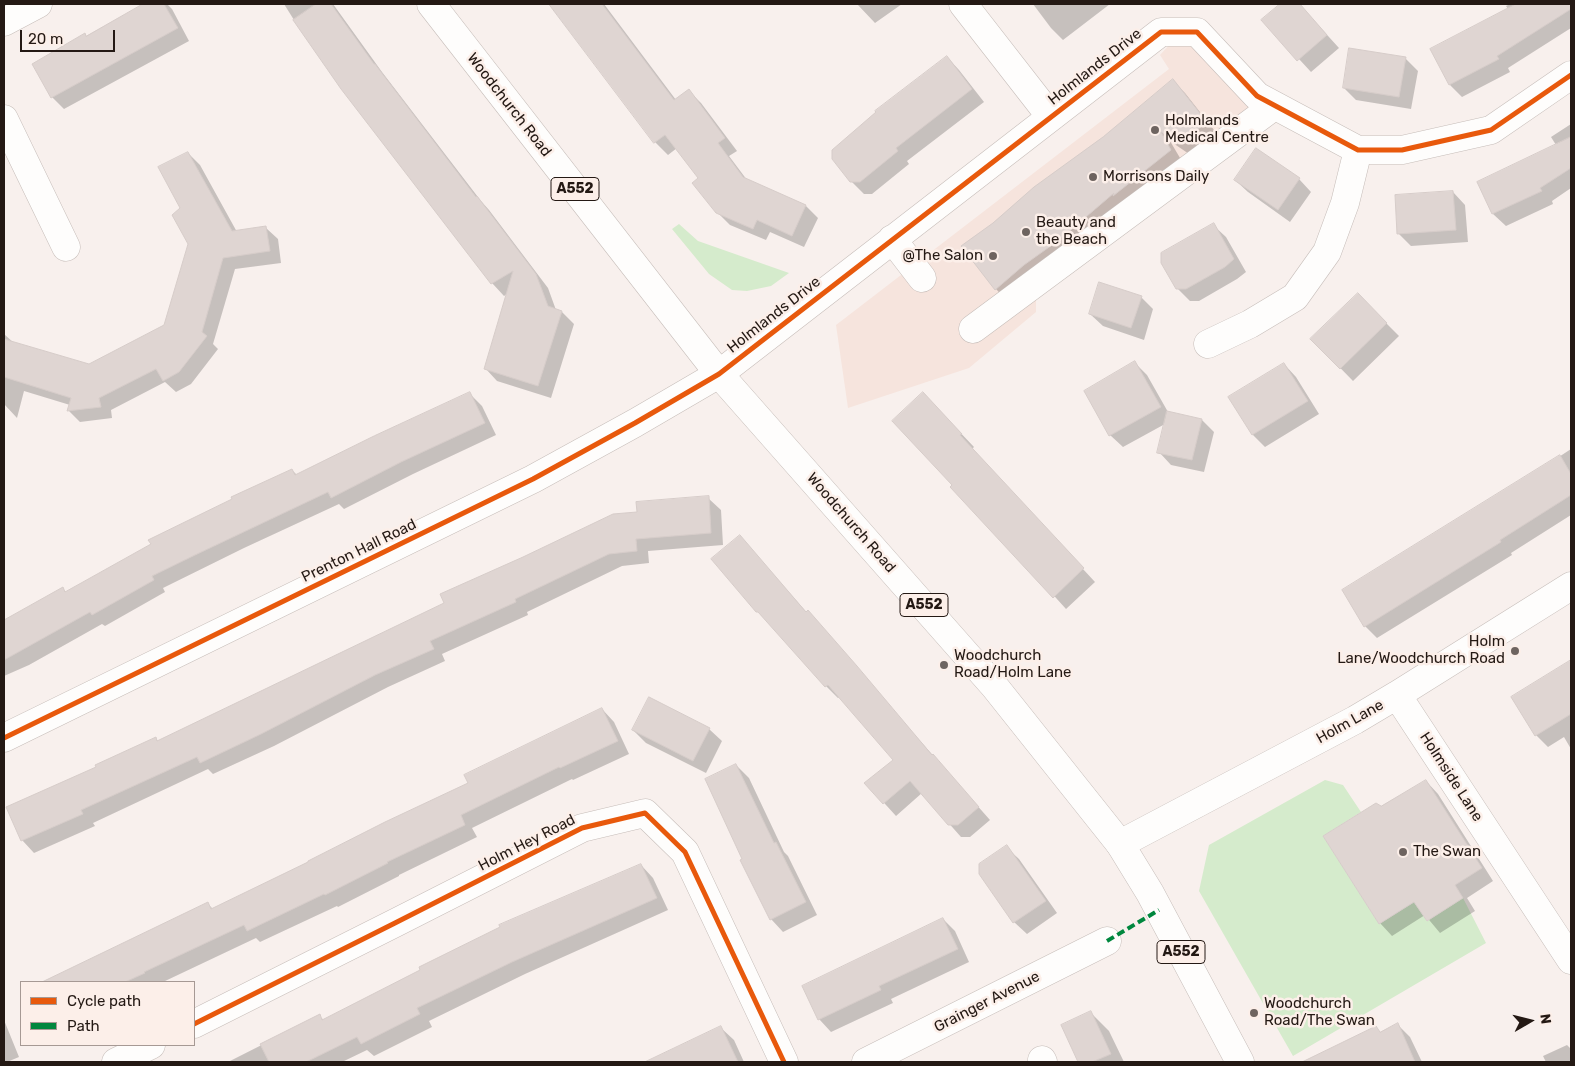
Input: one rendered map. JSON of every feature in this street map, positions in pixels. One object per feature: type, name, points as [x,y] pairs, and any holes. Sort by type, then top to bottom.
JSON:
[{"type":"main road","points":[[4,22],[38,4]]},
{"type":"main road","name":"Woodchurch Road","points":[[431,4],[719,374],[995,687],[1120,844],[1150,893],[1240,1062]]},
{"type":"main road","points":[[963,4],[1051,117]]},
{"type":"main road","name":"Holmlands Drive","points":[[719,374],[1161,32],[1197,32],[1257,96],[1358,150],[1402,150],[1491,130],[1571,75]]},
{"type":"main road","points":[[973,329],[1274,106]]},
{"type":"main road","points":[[4,119],[66,247]]},
{"type":"main road","points":[[1204,349],[1295,298],[1328,252],[1345,202],[1358,150]]},
{"type":"main road","points":[[892,240],[922,278]]},
{"type":"main road","name":"Prenton Hall Road","points":[[4,738],[533,479],[636,423],[719,374]]},
{"type":"main road","name":"Holm Lane","points":[[1120,844],[1346,725],[1571,586]]},
{"type":"main road","name":"Holmside Lane","points":[[1397,695],[1571,960]]},
{"type":"main road","name":"Holm Hey Road","points":[[195,1024],[582,828],[645,813],[685,852],[784,1062]]},
{"type":"main road","name":"Grainger Avenue","points":[[866,1062],[1107,941]]},
{"type":"main road","points":[[116,1062],[149,1046]]},
{"type":"shaded area","points":[[1193,40],[1267,121],[1036,293],[1036,312],[969,368],[848,408],[836,325],[1169,69],[1160,55],[1171,43]]},
{"type":"green space","points":[[679,224],[698,241],[789,273],[771,286],[747,291],[732,290],[709,274],[672,229]]},
{"type":"green space","points":[[1325,780],[1343,785],[1361,812],[1323,836],[1379,924],[1414,902],[1427,921],[1463,898],[1486,943],[1293,1056],[1199,891],[1209,845]]},
{"type":"building","points":[[143,4],[164,4],[178,28],[51,98],[32,64],[85,33],[86,36]]},
{"type":"building","points":[[316,4],[331,4],[374,64],[536,274],[548,306],[562,311],[538,386],[484,369],[513,271],[491,284],[341,89],[293,20]]},
{"type":"building","points":[[549,4],[602,4],[674,100],[689,89],[725,138],[718,143],[743,177],[806,205],[792,236],[757,220],[753,229],[716,213],[692,183],[698,178],[665,135],[654,143]]},
{"type":"building","points":[[1280,4],[1300,4],[1327,35],[1297,61],[1261,20]]},
{"type":"building","points":[[1516,4],[1571,4],[1571,9],[1497,56],[1499,59],[1449,85],[1430,49]]},
{"type":"building","points":[[1349,48],[1406,57],[1399,97],[1343,88]]},
{"type":"building","points":[[947,56],[972,89],[896,148],[898,151],[860,182],[850,182],[832,159],[832,150],[875,111]]},
{"type":"building","points":[[1173,79],[1207,122],[1179,144],[1161,132],[1171,150],[1113,196],[1114,193],[1059,240],[1024,265],[995,290],[961,246],[993,223],[1034,187],[1103,137]]},
{"type":"building","points":[[1571,137],[1571,168],[1540,188],[1542,191],[1492,214],[1477,182]]},
{"type":"building","points":[[1256,148],[1300,178],[1278,210],[1234,180]]},
{"type":"building","points":[[188,152],[232,231],[266,226],[270,251],[223,258],[202,332],[207,336],[179,372],[163,381],[156,369],[99,398],[101,407],[67,411],[71,398],[4,377],[4,339],[89,364],[164,325],[188,244],[172,215],[180,208],[158,167]]},
{"type":"building","points":[[1453,191],[1456,230],[1397,234],[1395,195]]},
{"type":"building","points":[[1214,223],[1234,259],[1225,267],[1186,289],[1176,289],[1161,263],[1161,253]]},
{"type":"building","points":[[1099,282],[1142,296],[1131,328],[1089,314]]},
{"type":"building","points":[[1358,293],[1387,323],[1340,369],[1310,339]]},
{"type":"building","points":[[1135,361],[1161,407],[1109,436],[1084,391]]},
{"type":"building","points":[[1284,363],[1308,401],[1252,435],[1228,397]]},
{"type":"building","points":[[470,392],[485,423],[401,462],[331,498],[328,492],[152,576],[154,580],[92,615],[90,612],[4,660],[4,620],[63,587],[65,592],[151,544],[148,540],[232,499],[231,497],[292,469],[295,475]]},
{"type":"building","points":[[923,392],[962,434],[960,435],[1084,568],[1053,598],[950,487],[952,485],[892,421]]},
{"type":"building","points":[[1167,411],[1202,419],[1192,460],[1157,453]]},
{"type":"building","points":[[1560,455],[1571,474],[1571,495],[1500,540],[1501,542],[1364,627],[1342,590]]},
{"type":"building","points":[[709,496],[711,533],[636,539],[637,551],[609,554],[515,599],[516,602],[430,641],[434,649],[375,675],[261,734],[200,763],[197,757],[81,810],[83,814],[21,841],[6,807],[96,767],[95,765],[156,737],[157,741],[444,603],[440,594],[613,514],[637,512],[636,502]]},
{"type":"building","points":[[740,535],[806,612],[808,610],[979,807],[958,825],[948,825],[910,781],[883,804],[864,783],[893,760],[828,685],[825,687],[756,612],[711,559]]},
{"type":"building","points":[[1571,660],[1571,714],[1535,736],[1511,697]]},
{"type":"building","points":[[649,697],[710,728],[693,761],[632,730]]},
{"type":"building","points":[[602,708],[618,741],[559,767],[461,815],[465,825],[387,862],[325,895],[247,931],[244,925],[127,981],[44,981],[208,902],[211,909],[308,862],[385,822],[468,783],[464,775]]},
{"type":"building","points":[[736,764],[774,843],[776,842],[806,902],[770,920],[740,860],[742,859],[705,779]]},
{"type":"building","name":"The Swan","points":[[1426,780],[1482,868],[1455,885],[1463,898],[1427,921],[1414,902],[1379,924],[1323,836],[1376,803],[1381,806]]},
{"type":"building","points":[[1007,845],[1046,901],[1013,923],[979,874],[979,864]]},
{"type":"building","points":[[641,864],[657,898],[512,962],[417,1008],[420,1014],[361,1044],[357,1037],[306,1062],[269,1062],[260,1044],[320,1014],[322,1020],[420,970],[419,967],[500,927],[499,925]]},
{"type":"building","points":[[943,918],[958,949],[879,986],[881,990],[818,1020],[802,986]]},
{"type":"building","points":[[1091,1011],[1111,1054],[1092,1062],[1078,1062],[1061,1025]]},
{"type":"building","points":[[1398,1023],[1415,1062],[1302,1062],[1376,1026],[1380,1032]]},
{"type":"building","points":[[721,1026],[738,1062],[645,1062]]},
{"type":"marked path","points":[[1107,941],[1159,910]]},
{"type":"cycle path","points":[[4,738],[533,479],[719,374],[1161,32],[1197,32],[1257,96],[1358,150],[1402,150],[1491,130],[1571,75]]},
{"type":"cycle path","points":[[195,1023],[582,828],[645,813],[685,852],[784,1062]]},
{"type":"place","name":"Holmlands Medical Centre","points":[[1155,130]]},
{"type":"place","name":"Morrisons Daily","points":[[1093,177]]},
{"type":"place","name":"Beauty and the Beach","points":[[1026,232]]},
{"type":"place","name":"@The Salon","points":[[993,256]]},
{"type":"place","name":"Holm Lane/Woodchurch Road","points":[[1515,651]]},
{"type":"place","name":"Woodchurch Road/Holm Lane","points":[[944,665]]},
{"type":"place","name":"The Swan","points":[[1403,852]]},
{"type":"place","name":"Woodchurch Road/The Swan","points":[[1254,1013]]}]
